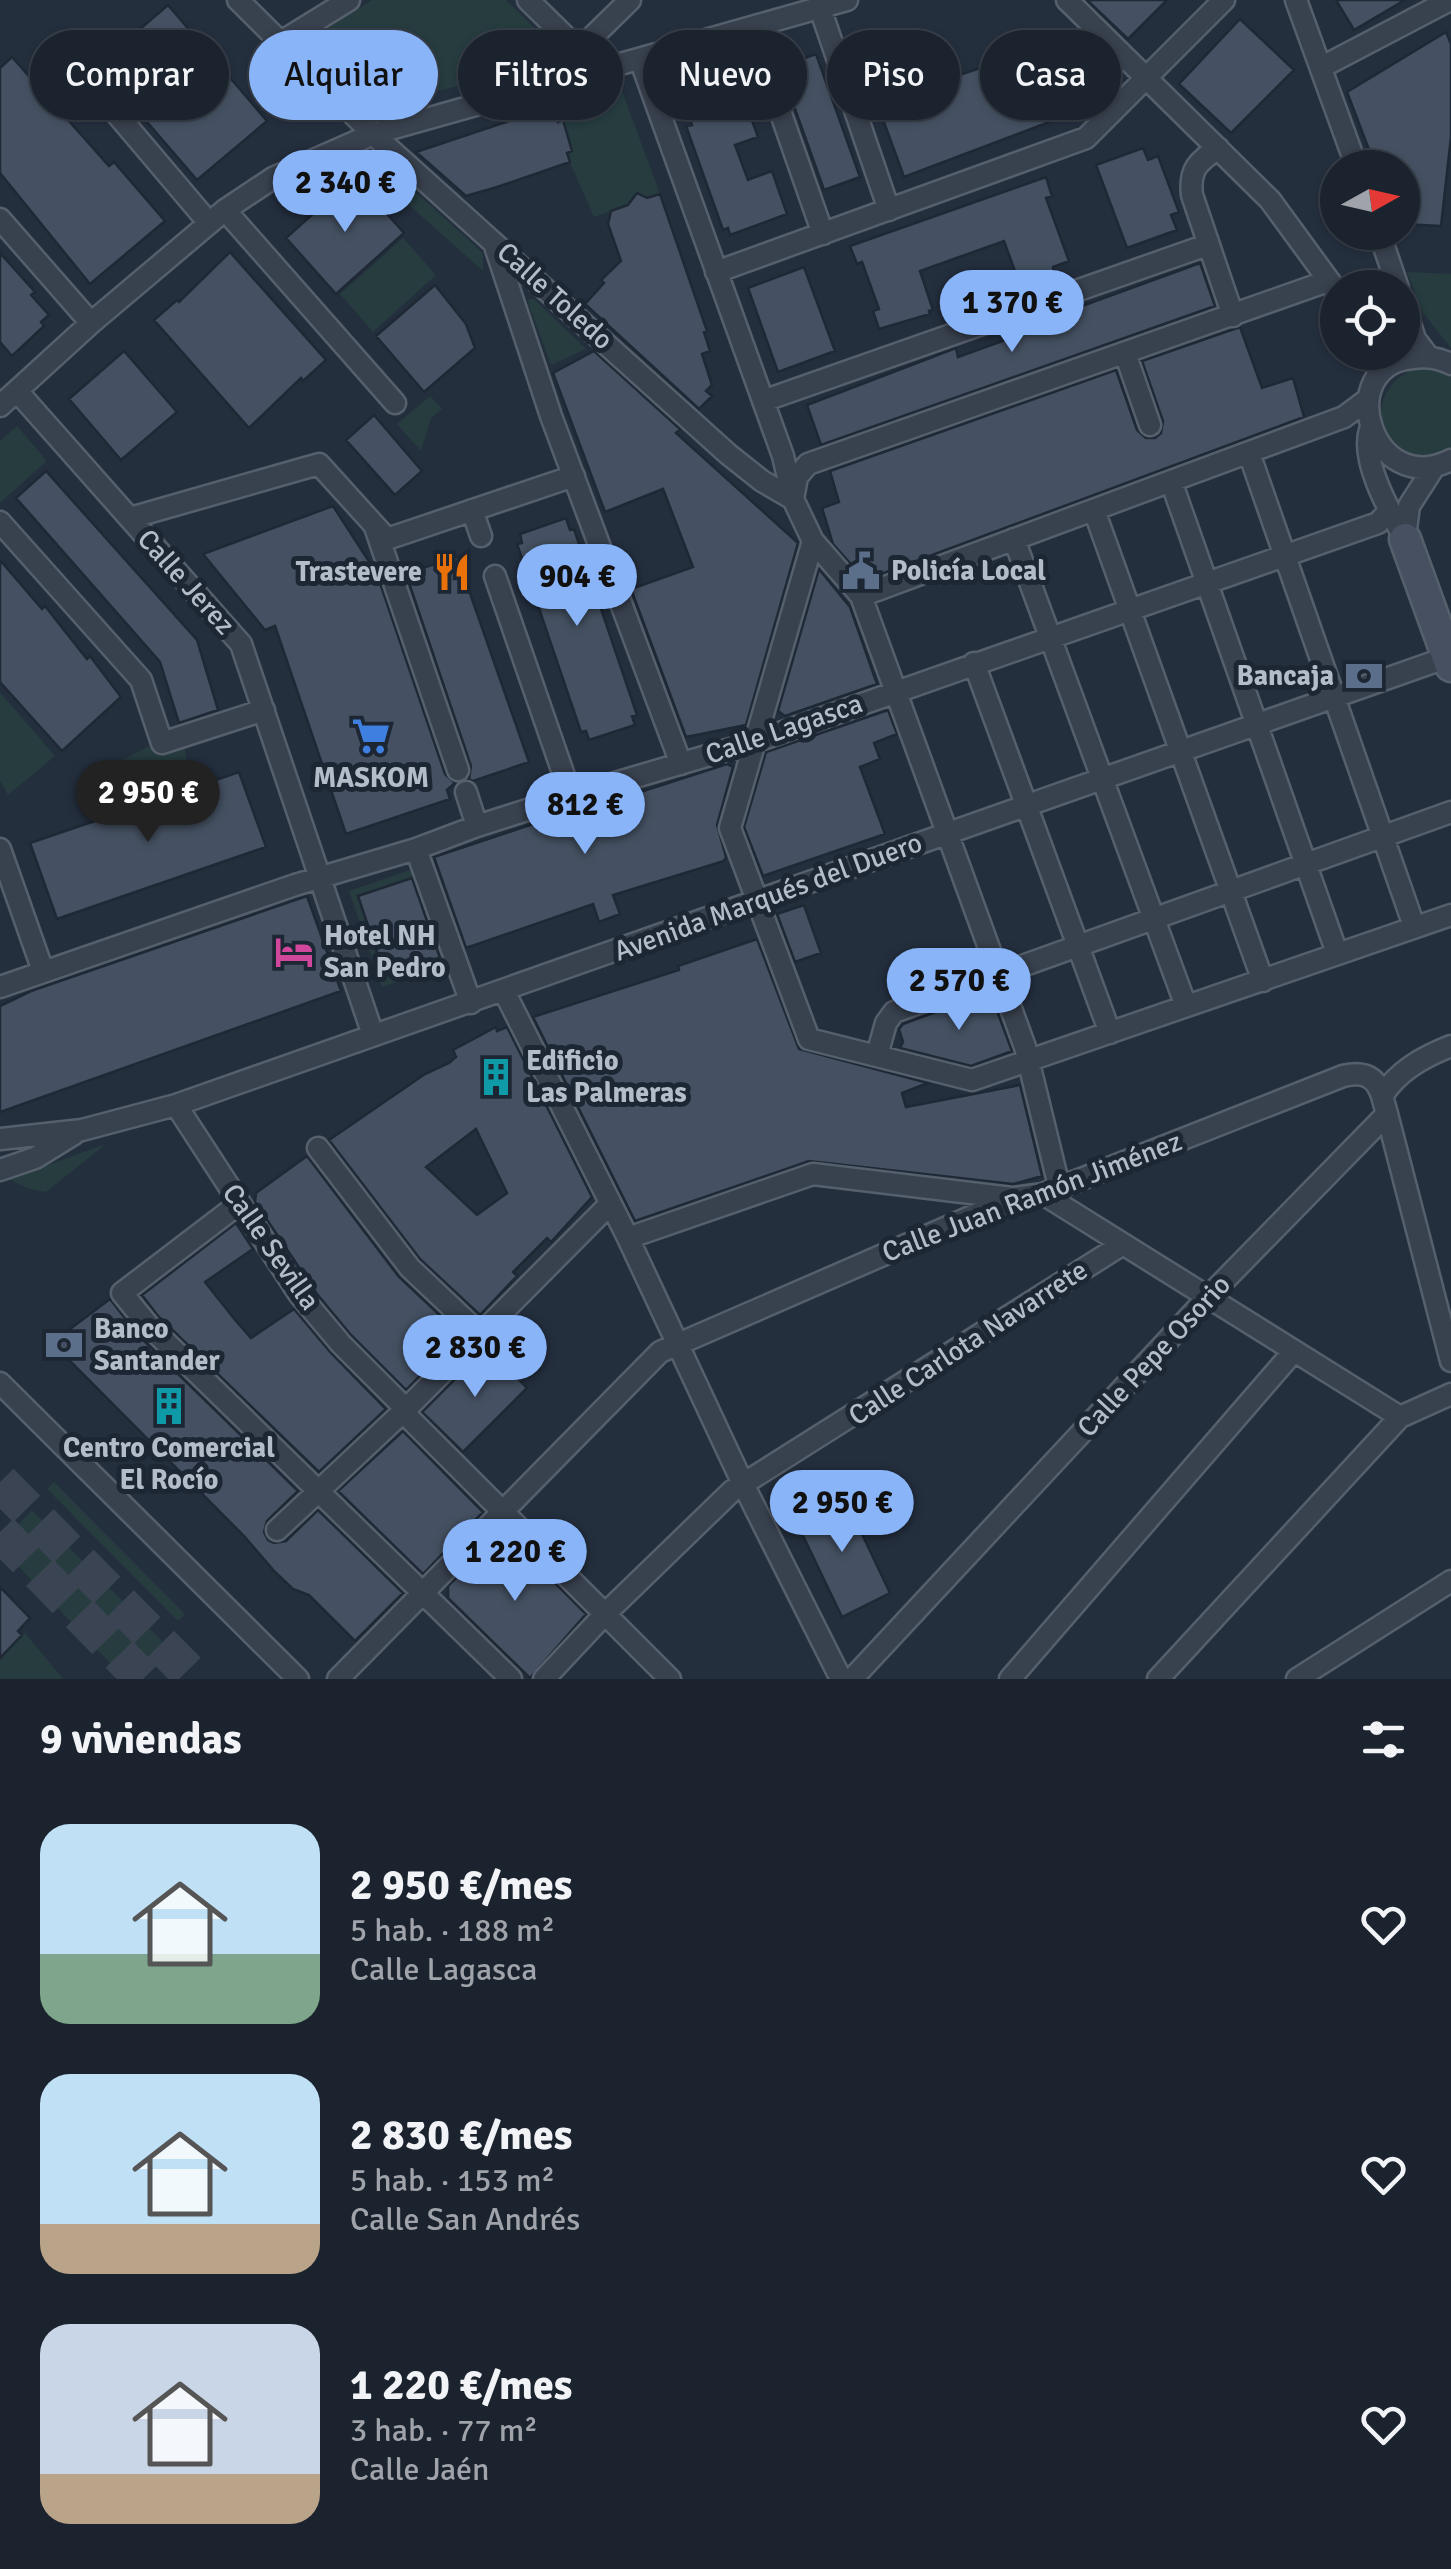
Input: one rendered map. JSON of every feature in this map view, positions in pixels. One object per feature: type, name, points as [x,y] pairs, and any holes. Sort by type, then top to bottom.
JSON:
[{"type":"street","name":"Calle Toledo","points":[[238,0],[269,30]]},
{"type":"street","points":[[300,30],[348,0]]},
{"type":"street","points":[[528,0],[559,30]]},
{"type":"street","points":[[599,30],[630,0]]},
{"type":"street","points":[[623,64],[848,0]]},
{"type":"street","points":[[1067,0],[1270,200],[1321,270]]},
{"type":"street","points":[[716,272],[1086,138],[1224,0]]},
{"type":"street","points":[[1296,0],[1350,150]]},
{"type":"street","points":[[1322,67],[1444,3],[1451,26]]},
{"type":"street","points":[[820,8],[889,210]]},
{"type":"street","points":[[750,28],[823,234]]},
{"type":"street","points":[[640,59],[784,456],[793,499],[813,541],[861,596],[948,833],[1025,1047],[1050,1190],[1123,1244],[1400,1417]]},
{"type":"street","points":[[0,406],[217,216],[273,178],[373,134],[458,111]]},
{"type":"street","points":[[127,120],[395,403]]},
{"type":"street","name":"Calle Toledo","points":[[359,120],[728,454],[793,499]]},
{"type":"street","points":[[1218,148],[1197,162],[1190,177],[1192,196],[1232,316]]},
{"type":"street","points":[[0,219],[92,323]]},
{"type":"street","points":[[494,241],[551,416],[680,764]]},
{"type":"street","points":[[763,401],[1207,245]]},
{"type":"street","points":[[793,499],[797,477],[808,464],[1232,316],[1320,291]]},
{"type":"street","points":[[1420,346],[1428,356]]},
{"type":"street","points":[[1125,354],[1150,425]]},
{"type":"street","points":[[1420,357],[1451,364]]},
{"type":"street","points":[[1378,370],[1368,399],[1371,427],[1378,444],[1392,457],[1415,467],[1446,463]]},
{"type":"street","name":"Calle Jerez","points":[[17,391],[241,644],[373,1035]]},
{"type":"street","points":[[861,596],[1344,417],[1368,399]]},
{"type":"street","points":[[1371,427],[1367,440],[1369,456],[1450,660]]},
{"type":"street","points":[[1249,452],[1414,926]]},
{"type":"street","points":[[1404,539],[1409,506],[1446,463]]},
{"type":"street","points":[[130,518],[318,464],[387,539],[574,476]]},
{"type":"street","points":[[1172,481],[1338,953]]},
{"type":"street","points":[[472,510],[481,536]]},
{"type":"street","points":[[1094,510],[1263,981]]},
{"type":"street","name":"Calle Lagasca","points":[[0,987],[478,826],[754,742],[1378,522],[1389,511]]},
{"type":"street","points":[[0,522],[141,680],[162,744],[264,710]]},
{"type":"street","points":[[375,525],[458,770]]},
{"type":"street","points":[[1014,540],[1186,1006]]},
{"type":"street","points":[[813,541],[730,828],[809,1038],[972,1080],[1451,915]]},
{"type":"street","points":[[495,576],[571,796]]},
{"type":"street","name":"Avenida Marqués del Duero","points":[[0,1140],[82,1130],[176,1106],[1334,697],[1450,660]]},
{"type":"street","points":[[974,663],[1110,1033]]},
{"type":"street","points":[[466,792],[478,826]]},
{"type":"street","points":[[876,1055],[886,1023],[894,1012],[1451,812]]},
{"type":"street","points":[[0,849],[43,972]]},
{"type":"street","points":[[416,850],[470,1003]]},
{"type":"street","points":[[504,991],[628,1238],[738,1489],[841,1679]]},
{"type":"street","name":"Calle Pepe Osorio","points":[[852,1679],[1384,1105],[1392,1080],[1451,1046]]},
{"type":"street","name":"Calle Juan Ramón Jiménez","points":[[338,1679],[660,1352],[1014,1198],[1050,1190],[1342,1076],[1369,1076],[1378,1084],[1384,1105]]},
{"type":"street","points":[[1384,1105],[1451,1361]]},
{"type":"street","name":"Calle Sevilla","points":[[176,1106],[300,1294],[341,1344],[406,1409],[408,1418],[670,1679]]},
{"type":"street","name":"Avenida Marqués del Duero","points":[[0,1170],[36,1158],[82,1130]]},
{"type":"street","points":[[318,1148],[410,1268],[479,1333]]},
{"type":"street","points":[[628,1238],[813,1174],[1014,1198]]},
{"type":"street","points":[[240,1203],[122,1293],[148,1325],[510,1679]]},
{"type":"street","points":[[276,1530],[406,1409],[610,1204]]},
{"type":"street","name":"Calle Carlota Navarrete","points":[[544,1679],[606,1614],[738,1489],[1123,1244]]},
{"type":"street","points":[[1010,1679],[1294,1350]]},
{"type":"street","points":[[0,1382],[298,1679]]},
{"type":"street","points":[[1158,1679],[1400,1417],[1451,1394]]},
{"type":"street","points":[[1297,1679],[1451,1581]]},
{"type":"green space","points":[[372,0],[506,0],[537,30],[458,30],[458,86],[438,91],[438,30],[325,30]]},
{"type":"green space","points":[[623,94],[660,194],[594,217],[570,163],[557,120],[623,120]]},
{"type":"green space","points":[[409,186],[483,253],[483,271],[400,197]]},
{"type":"green space","points":[[403,238],[436,275],[373,332],[340,294]]},
{"type":"green space","points":[[1420,273],[1451,274],[1451,348],[1423,313]]},
{"type":"green space","points":[[529,299],[534,299],[586,349],[551,365]]},
{"type":"green space","points":[[1420,368],[1431,368],[1451,377],[1451,449],[1430,457],[1411,455],[1396,446],[1381,415],[1384,397],[1395,381]]},
{"type":"green space","points":[[430,396],[442,409],[431,418],[421,451],[397,424]]},
{"type":"green space","points":[[17,426],[47,461],[0,503],[0,441]]},
{"type":"green space","points":[[0,692],[55,756],[8,795],[0,780]]},
{"type":"green space","points":[[182,730],[190,781],[119,806],[107,767]]},
{"type":"green space","points":[[416,868],[449,964],[382,987],[349,891]]},
{"type":"green space","points":[[106,1144],[46,1192],[9,1179]]},
{"type":"green space","points":[[54,1482],[185,1614],[178,1621],[47,1489]]},
{"type":"green space","points":[[32,1510],[163,1642],[125,1679],[0,1547]]},
{"type":"green space","points":[[25,1633],[63,1679],[0,1679],[0,1647],[6,1652]]},
{"type":"building","points":[[1087,0],[1167,0],[1128,39]]},
{"type":"building","points":[[1336,0],[1405,0],[1354,30]]},
{"type":"building","points":[[168,5],[189,30],[139,30]]},
{"type":"building","points":[[1240,19],[1294,70],[1231,133],[1179,84]]},
{"type":"building","points":[[1446,32],[1451,44],[1451,137],[1441,226],[1420,225],[1420,150],[1369,150],[1347,92]]},
{"type":"building","points":[[816,54],[827,85],[827,120],[840,120],[860,177],[824,190],[799,120],[807,120],[807,57]]},
{"type":"building","points":[[12,57],[30,77],[30,120],[68,120],[109,166],[114,162],[165,221],[90,284],[0,173],[0,68]]},
{"type":"building","points":[[980,68],[980,120],[1054,120],[904,177],[883,120],[960,120],[960,75]]},
{"type":"building","points":[[229,76],[249,100],[249,120],[267,121],[197,180],[145,120],[229,120]]},
{"type":"building","points":[[512,120],[563,120],[572,151],[567,153],[570,162],[466,196],[416,152]]},
{"type":"building","points":[[690,120],[752,120],[758,137],[735,145],[748,180],[772,171],[787,214],[730,235],[728,228],[723,230],[686,126],[692,125]]},
{"type":"building","points":[[1143,148],[1148,160],[1158,156],[1179,212],[1171,215],[1177,230],[1127,248],[1096,165]]},
{"type":"building","points":[[354,177],[404,233],[336,294],[286,238]]},
{"type":"building","points":[[1046,177],[1052,196],[1046,198],[1069,261],[1053,267],[1054,272],[1024,282],[1021,272],[1016,274],[1004,241],[920,271],[933,310],[879,329],[873,311],[879,309],[862,262],[857,264],[850,246]]},
{"type":"building","points":[[637,193],[647,198],[660,194],[707,331],[704,332],[710,351],[702,354],[712,385],[706,391],[712,396],[699,409],[585,304],[604,283],[601,280],[621,261],[608,224],[611,211],[628,205]]},
{"type":"building","points":[[230,252],[326,360],[303,381],[301,378],[249,428],[154,320],[179,302]]},
{"type":"building","points":[[0,253],[35,292],[31,295],[49,315],[41,322],[44,326],[12,356],[0,342]]},
{"type":"building","points":[[1200,263],[1215,306],[821,445],[807,405],[956,348],[958,357],[1039,328],[1038,322]]},
{"type":"building","points":[[804,267],[835,351],[778,372],[748,288]]},
{"type":"building","points":[[435,285],[466,324],[475,348],[424,392],[376,336]]},
{"type":"building","points":[[1240,327],[1262,388],[1293,378],[1304,417],[865,580],[833,544],[822,508],[839,502],[830,471],[1116,370],[1137,430],[1146,438],[1155,438],[1161,433],[1163,421],[1142,361]]},
{"type":"building","points":[[124,351],[177,412],[121,460],[69,399]]},
{"type":"building","points":[[594,351],[680,429],[676,433],[798,543],[746,725],[686,737],[631,589],[693,567],[663,489],[605,512],[553,373]]},
{"type":"building","points":[[374,415],[422,471],[395,495],[346,440]]},
{"type":"building","points":[[46,471],[197,640],[218,710],[179,723],[160,662],[16,498]]},
{"type":"building","name":"MASKOM","points":[[333,506],[370,563],[376,584],[380,583],[445,774],[455,783],[447,790],[450,799],[346,834],[275,626],[265,630],[203,554]]},
{"type":"building","points":[[566,518],[570,530],[574,529],[637,715],[632,716],[635,725],[589,740],[586,731],[581,732],[517,544],[522,543],[520,534]]},
{"type":"building","points":[[457,556],[529,762],[473,781],[469,779],[471,766],[406,574]]},
{"type":"building","points":[[0,560],[42,609],[45,606],[87,659],[90,656],[121,697],[62,751],[0,682]]},
{"type":"building","points":[[819,569],[850,607],[877,684],[785,716],[778,711]]},
{"type":"building","points":[[888,710],[897,734],[874,743],[880,759],[860,767],[885,834],[763,876],[744,827],[766,752]]},
{"type":"building","points":[[727,764],[733,767],[717,825],[724,861],[613,895],[620,914],[599,922],[593,904],[466,948],[434,857]]},
{"type":"building","points":[[239,772],[266,847],[57,919],[30,843]]},
{"type":"building","points":[[412,878],[440,958],[385,976],[358,896]]},
{"type":"building","points":[[307,896],[341,991],[0,1112],[0,1006],[31,991]]},
{"type":"building","points":[[804,905],[821,953],[795,962],[777,914]]},
{"type":"building","points":[[757,939],[799,1049],[928,1083],[902,1093],[906,1107],[1020,1085],[1042,1176],[1013,1184],[809,1161],[635,1221],[533,1017],[679,970],[678,966]]},
{"type":"building","points":[[990,992],[1012,1051],[971,1066],[900,1048],[903,1042],[899,1029],[903,1024]]},
{"type":"building","points":[[496,1027],[497,1031],[507,1027],[592,1197],[551,1242],[547,1238],[513,1272],[517,1276],[480,1315],[420,1259],[329,1140],[425,1074],[449,1063],[456,1057],[453,1050]],"holes":[[[476,1129],[507,1193],[477,1215],[426,1167]]]},
{"type":"building","points":[[307,1156],[399,1277],[461,1335],[406,1390],[317,1294],[255,1202],[256,1193]]},
{"type":"building","points":[[236,1223],[253,1249],[205,1282],[236,1321],[251,1338],[294,1309],[386,1409],[319,1472],[158,1316],[142,1295]]},
{"type":"building","points":[[110,1299],[138,1335],[298,1491],[267,1521],[264,1532],[268,1540],[286,1541],[318,1510],[403,1593],[355,1641],[309,1595],[293,1589],[275,1572],[64,1355],[54,1341]]},
{"type":"building","points":[[487,1347],[527,1388],[463,1452],[422,1412]]},
{"type":"building","points":[[403,1431],[483,1512],[423,1574],[338,1491]]},
{"type":"building","points":[[843,1494],[890,1593],[842,1617],[794,1517]]},
{"type":"building","points":[[503,1531],[586,1614],[530,1678],[448,1598],[448,1586]]},
{"type":"building","points":[[0,1587],[30,1618],[18,1631],[22,1635],[0,1658]]},
{"type":"tunnel","points":[[0,1482],[195,1679]]},
{"type":"tunnel","points":[[0,1532],[143,1679]]},
{"type":"place","name":"Policía Local","points":[[861,571]]},
{"type":"place","name":"Trastevere","points":[[452,572]]},
{"type":"place","name":"Bancaja","points":[[1364,676]]},
{"type":"place","name":"MASKOM","points":[[371,736]]},
{"type":"place","name":"Hotel NH San Pedro","points":[[294,952]]},
{"type":"place","name":"Edificio Las Palmeras","points":[[496,1077]]},
{"type":"place","name":"Banco Santander","points":[[64,1345]]},
{"type":"place","name":"Centro Comercial El Rocío","points":[[169,1406]]}]
